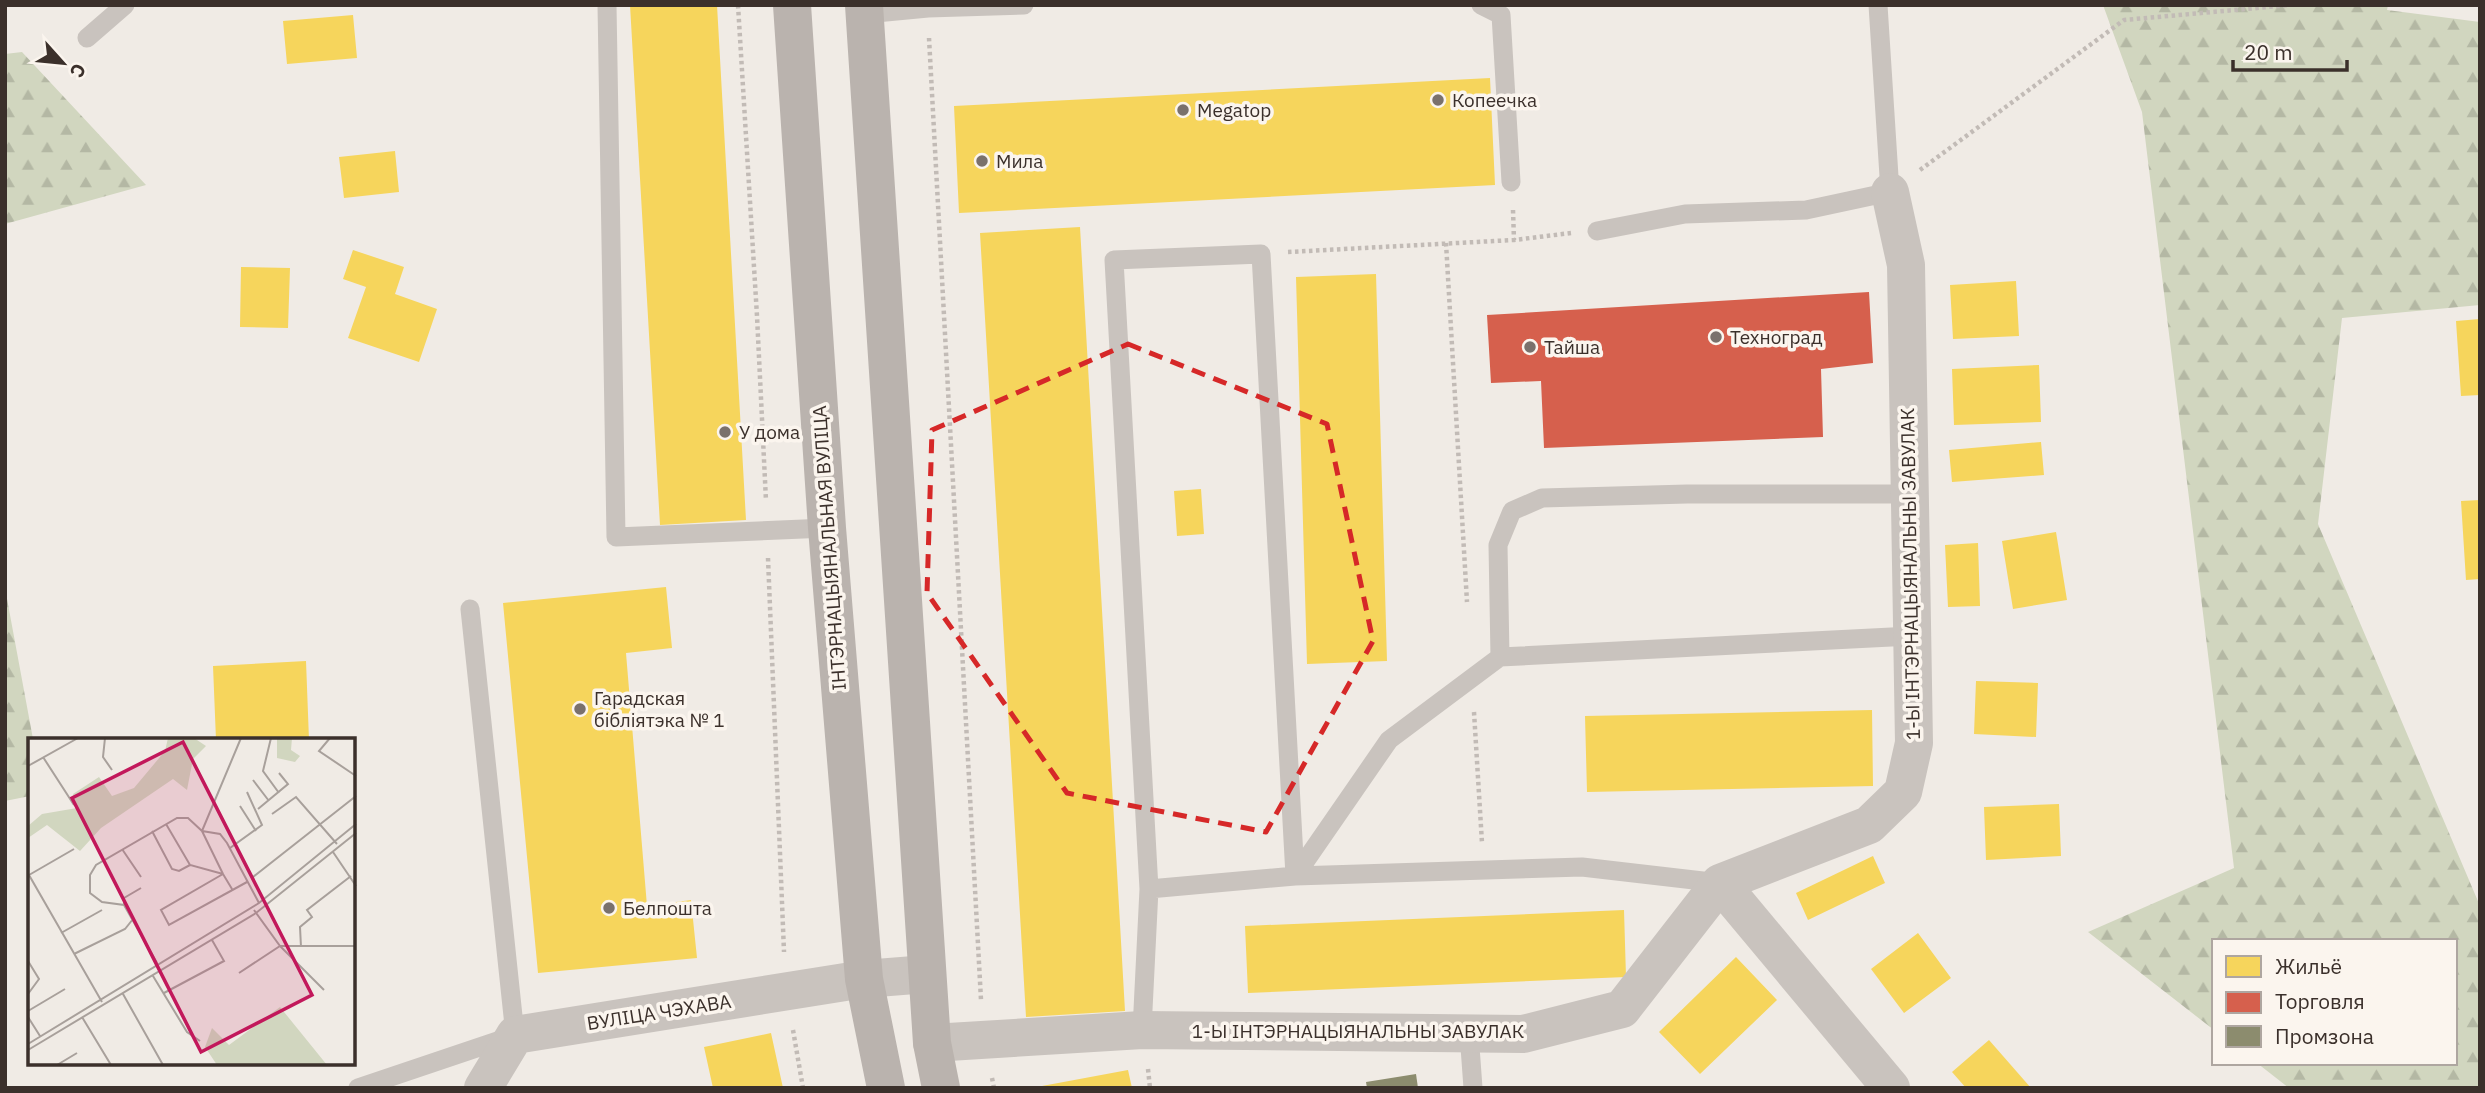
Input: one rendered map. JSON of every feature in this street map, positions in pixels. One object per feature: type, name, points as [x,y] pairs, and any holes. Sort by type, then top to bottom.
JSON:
[{"type":"main road","name":"ІНТЭРНАЦЫЯНАЛЬНАЯ ВУЛІЦА","points":[[792,5],[827,528],[864,979],[886,1088]]},
{"type":"main road","points":[[865,10],[927,974],[932,1043],[942,1088]]},
{"type":"street","name":"1-Ы ІНТЭРНАЦЫЯНАЛЬНЫ ЗАВУЛАК","points":[[932,1043],[1142,1030],[1524,1034],[1622,1009],[1720,883],[1869,825],[1903,792],[1914,743],[1906,265],[1890,192]]},
{"type":"street","points":[[1720,883],[1891,1088]]},
{"type":"street","name":"ВУЛІЦА ЧЭХАВА","points":[[515,1035],[864,979],[927,974]]},
{"type":"street","points":[[483,1088],[515,1035]]},
{"type":"lane","points":[[87,38],[125,5]]},
{"type":"lane","points":[[607,5],[617,537],[827,528]]},
{"type":"lane","points":[[865,10],[1024,5]]},
{"type":"lane","points":[[1481,5],[1501,15],[1511,182]]},
{"type":"lane","points":[[1597,231],[1685,214],[1806,210],[1890,192],[1878,5]]},
{"type":"lane","points":[[1142,1030],[1149,888],[1114,260],[1261,254],[1295,876]]},
{"type":"lane","points":[[1500,657],[1498,545],[1513,511],[1542,498],[1687,494],[1910,494]]},
{"type":"lane","points":[[358,1088],[515,1035],[470,609]]},
{"type":"lane","points":[[1295,876],[1389,740],[1500,657],[1911,636]]},
{"type":"lane","points":[[1149,888],[1295,876],[1582,867],[1720,883]]},
{"type":"lane","points":[[1469,1033],[1473,1088]]},
{"type":"path","points":[[1890,192],[2124,20],[2290,5]]},
{"type":"path","points":[[928,8],[983,1040],[994,1088]]},
{"type":"path","points":[[1511,182],[1514,240]]},
{"type":"path","points":[[1261,254],[1514,240],[1555,235]]},
{"type":"path","points":[[1446,243],[1467,610]]},
{"type":"path","points":[[1472,678],[1484,870]]},
{"type":"path","points":[[786,992],[803,1088]]},
{"type":"highlighted area","points":[[1128,344],[1327,424],[1373,641],[1266,832],[1067,793],[927,593],[932,430]]},
{"type":"green space","points":[[2103,5],[2388,5],[2387,10],[2480,22],[2480,305],[2342,318],[2318,524],[2480,906],[2480,1088],[2289,1088],[2260,1065],[2457,1065],[2457,939],[2212,939],[2212,1028],[2088,932],[2234,868],[2142,112]]},
{"type":"green space","points":[[22,52],[146,185],[5,224],[5,54]]},
{"type":"green space","points":[[5,588],[33,738],[28,738],[28,796],[5,801]]},
{"type":"building: Жильё","points":[[630,5],[717,5],[746,520],[660,525]]},
{"type":"building: Жильё","points":[[353,15],[357,58],[287,64],[283,21]]},
{"type":"building: Жильё","points":[[1490,78],[1495,185],[959,213],[954,106]]},
{"type":"building: Жильё","points":[[395,151],[399,192],[344,198],[339,157]]},
{"type":"building: Жильё","points":[[1080,227],[1125,1011],[1026,1017],[980,233]]},
{"type":"building: Жильё","points":[[353,250],[404,267],[395,294],[437,309],[419,362],[348,338],[366,287],[343,279]]},
{"type":"building: Жильё","points":[[241,267],[290,268],[288,328],[240,327]]},
{"type":"building: Жильё","points":[[1376,274],[1387,661],[1307,664],[1296,277]]},
{"type":"building: Жильё","points":[[2016,281],[2019,336],[1953,339],[1950,285]]},
{"type":"building: Жильё","points":[[2480,319],[2480,395],[2461,396],[2456,321]]},
{"type":"building: Жильё","points":[[2039,365],[2041,422],[1954,425],[1952,369]]},
{"type":"building: Жильё","points":[[2041,442],[2044,475],[1952,482],[1949,450]]},
{"type":"building: Жильё","points":[[1201,489],[1204,534],[1177,536],[1174,491]]},
{"type":"building: Жильё","points":[[2480,500],[2480,579],[2466,580],[2461,501]]},
{"type":"building: Жильё","points":[[2056,532],[2067,600],[2013,609],[2002,541]]},
{"type":"building: Жильё","points":[[1978,543],[1980,606],[1948,607],[1945,545]]},
{"type":"building: Жильё","points":[[666,587],[672,648],[626,653],[647,906],[691,900],[697,958],[538,973],[503,603]]},
{"type":"building: Жильё","points":[[306,661],[309,738],[216,738],[213,666]]},
{"type":"building: Жильё","points":[[1976,681],[2038,683],[2036,737],[1974,734]]},
{"type":"building: Жильё","points":[[1872,710],[1873,786],[1587,792],[1585,716]]},
{"type":"building: Жильё","points":[[2059,804],[2061,856],[1986,860],[1984,807]]},
{"type":"building: Жильё","points":[[1873,856],[1885,883],[1808,920],[1796,893]]},
{"type":"building: Жильё","points":[[1624,910],[1626,977],[1248,993],[1245,926]]},
{"type":"building: Жильё","points":[[1918,933],[1951,978],[1904,1013],[1871,969]]},
{"type":"building: Жильё","points":[[1736,957],[1777,1000],[1700,1074],[1659,1032]]},
{"type":"building: Жильё","points":[[771,1033],[783,1088],[713,1088],[704,1047]]},
{"type":"building: Жильё","points":[[1989,1040],[2031,1088],[1966,1088],[1952,1072]]},
{"type":"building: Жильё","points":[[1128,1070],[1132,1088],[1042,1088],[1042,1086]]},
{"type":"building: Торговля","points":[[1869,292],[1873,363],[1821,369],[1823,437],[1544,448],[1541,381],[1491,383],[1487,315]]},
{"type":"building: Промзона","points":[[1416,1074],[1418,1088],[1367,1088],[1366,1082]]},
{"type":"place","name":"Копеечка","points":[[1438,100]]},
{"type":"place","name":"Megatop","points":[[1183,110]]},
{"type":"place","name":"Мила","points":[[982,161]]},
{"type":"place","name":"Техноград","points":[[1716,337]]},
{"type":"place","name":"Тайша","points":[[1530,347]]},
{"type":"place","name":"У дома","points":[[725,432]]},
{"type":"place","name":"Гарадская бібліятэка № 1","points":[[580,709]]},
{"type":"place","name":"Белпошта","points":[[609,908]]}]
